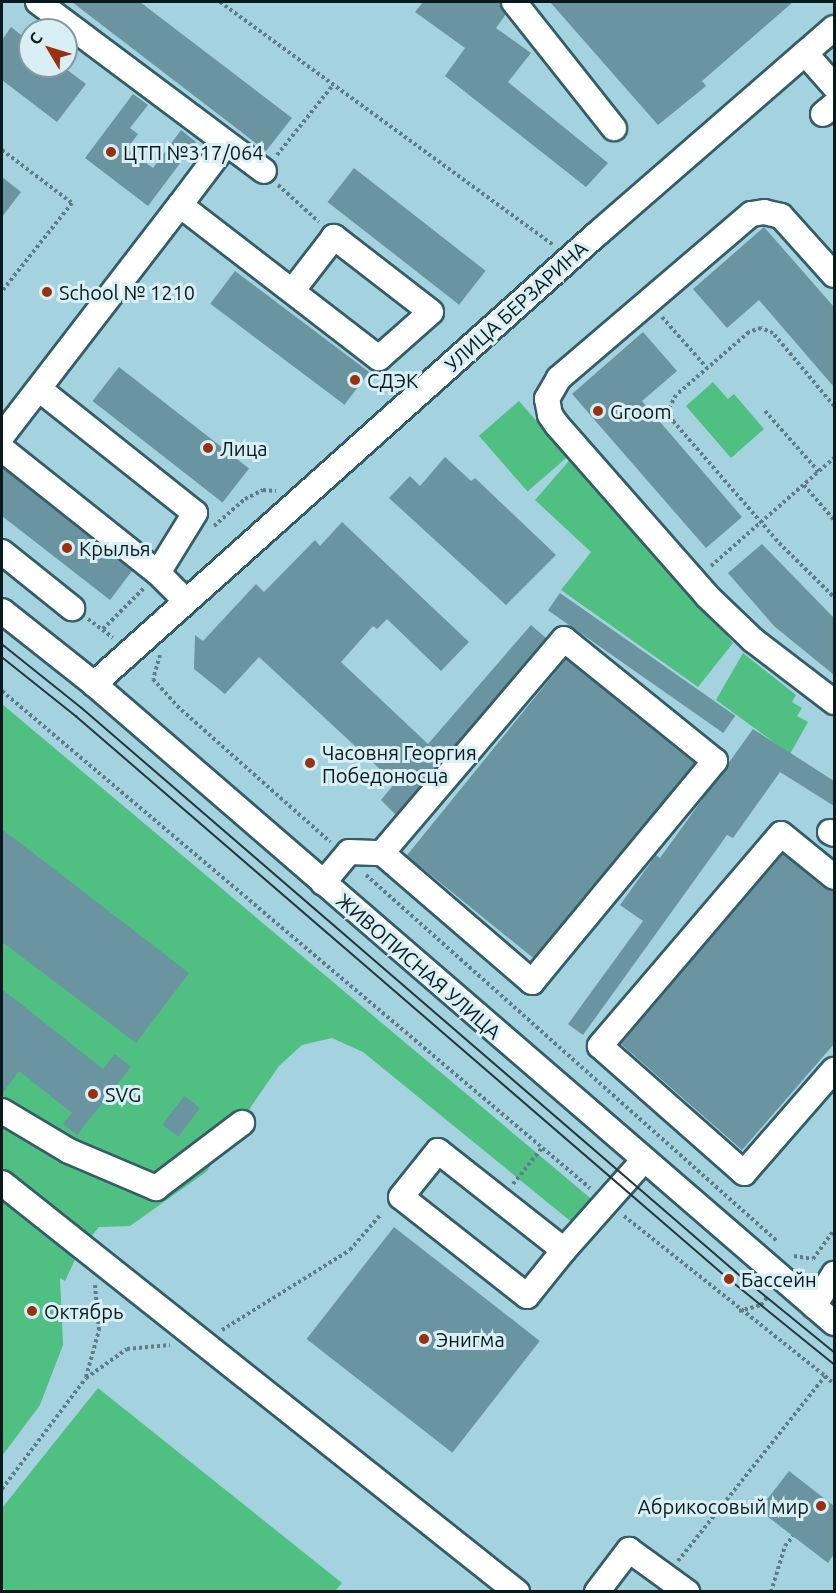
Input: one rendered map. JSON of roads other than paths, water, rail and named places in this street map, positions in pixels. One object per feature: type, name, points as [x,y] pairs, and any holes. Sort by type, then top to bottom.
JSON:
[{"type":"street","points":[[39,2],[264,171]]},
{"type":"street","points":[[514,2],[615,128]]},
{"type":"street","name":"УЛИЦА БЕРЗАРИНА","points":[[94,684],[127,651],[834,28]]},
{"type":"street","points":[[805,53],[834,86]]},
{"type":"street","points":[[2,436],[226,144]]},
{"type":"street","points":[[180,205],[379,358],[431,312],[334,237],[293,290]]},
{"type":"street","points":[[830,261],[781,216],[764,212],[751,214],[559,378],[546,399],[550,415],[557,425],[707,596],[753,640],[834,702]]},
{"type":"street","points":[[39,389],[195,513],[158,573]]},
{"type":"street","points":[[2,449],[158,573],[185,600]]},
{"type":"street","points":[[2,552],[72,608]]},
{"type":"street","name":"ЖИВОПИСНАЯ УЛИЦА","points":[[2,611],[94,684],[834,1323]]},
{"type":"street","points":[[323,882],[349,852],[382,853],[532,982],[715,761],[564,639],[382,853]]},
{"type":"street","points":[[834,877],[782,834],[600,1046],[744,1173],[834,1070]]},
{"type":"street","points":[[2,1111],[69,1151],[156,1188],[242,1123]]},
{"type":"street","points":[[564,1250],[438,1150],[401,1197],[527,1296],[564,1250],[644,1160]]},
{"type":"street","points":[[2,1183],[518,1592]]},
{"type":"street","points":[[814,1306],[834,1274]]},
{"type":"street","points":[[597,1592],[629,1550],[687,1592]]},
{"type":"tram line","points":[[2,644],[82,708],[736,1272],[834,1352]]},
{"type":"tram line","points":[[2,657],[76,716],[729,1279],[834,1364]]},
{"type":"place","name":"ЦТП №317/064","points":[[111,152]]},
{"type":"place","name":"School № 1210","points":[[47,292]]},
{"type":"place","name":"СДЭК","points":[[355,380]]},
{"type":"place","name":"Groom","points":[[598,411]]},
{"type":"place","name":"Лица","points":[[208,448]]},
{"type":"place","name":"Крылья","points":[[67,548]]},
{"type":"place","name":"Часовня Георгия Победоносца","points":[[310,763]]},
{"type":"place","name":"SVG","points":[[93,1094]]},
{"type":"place","name":"Бассейн","points":[[729,1279]]},
{"type":"place","name":"Октябрь","points":[[32,1311]]},
{"type":"place","name":"Энигма","points":[[424,1339]]},
{"type":"place","name":"Абрикосовый мир","points":[[821,1506]]}]
